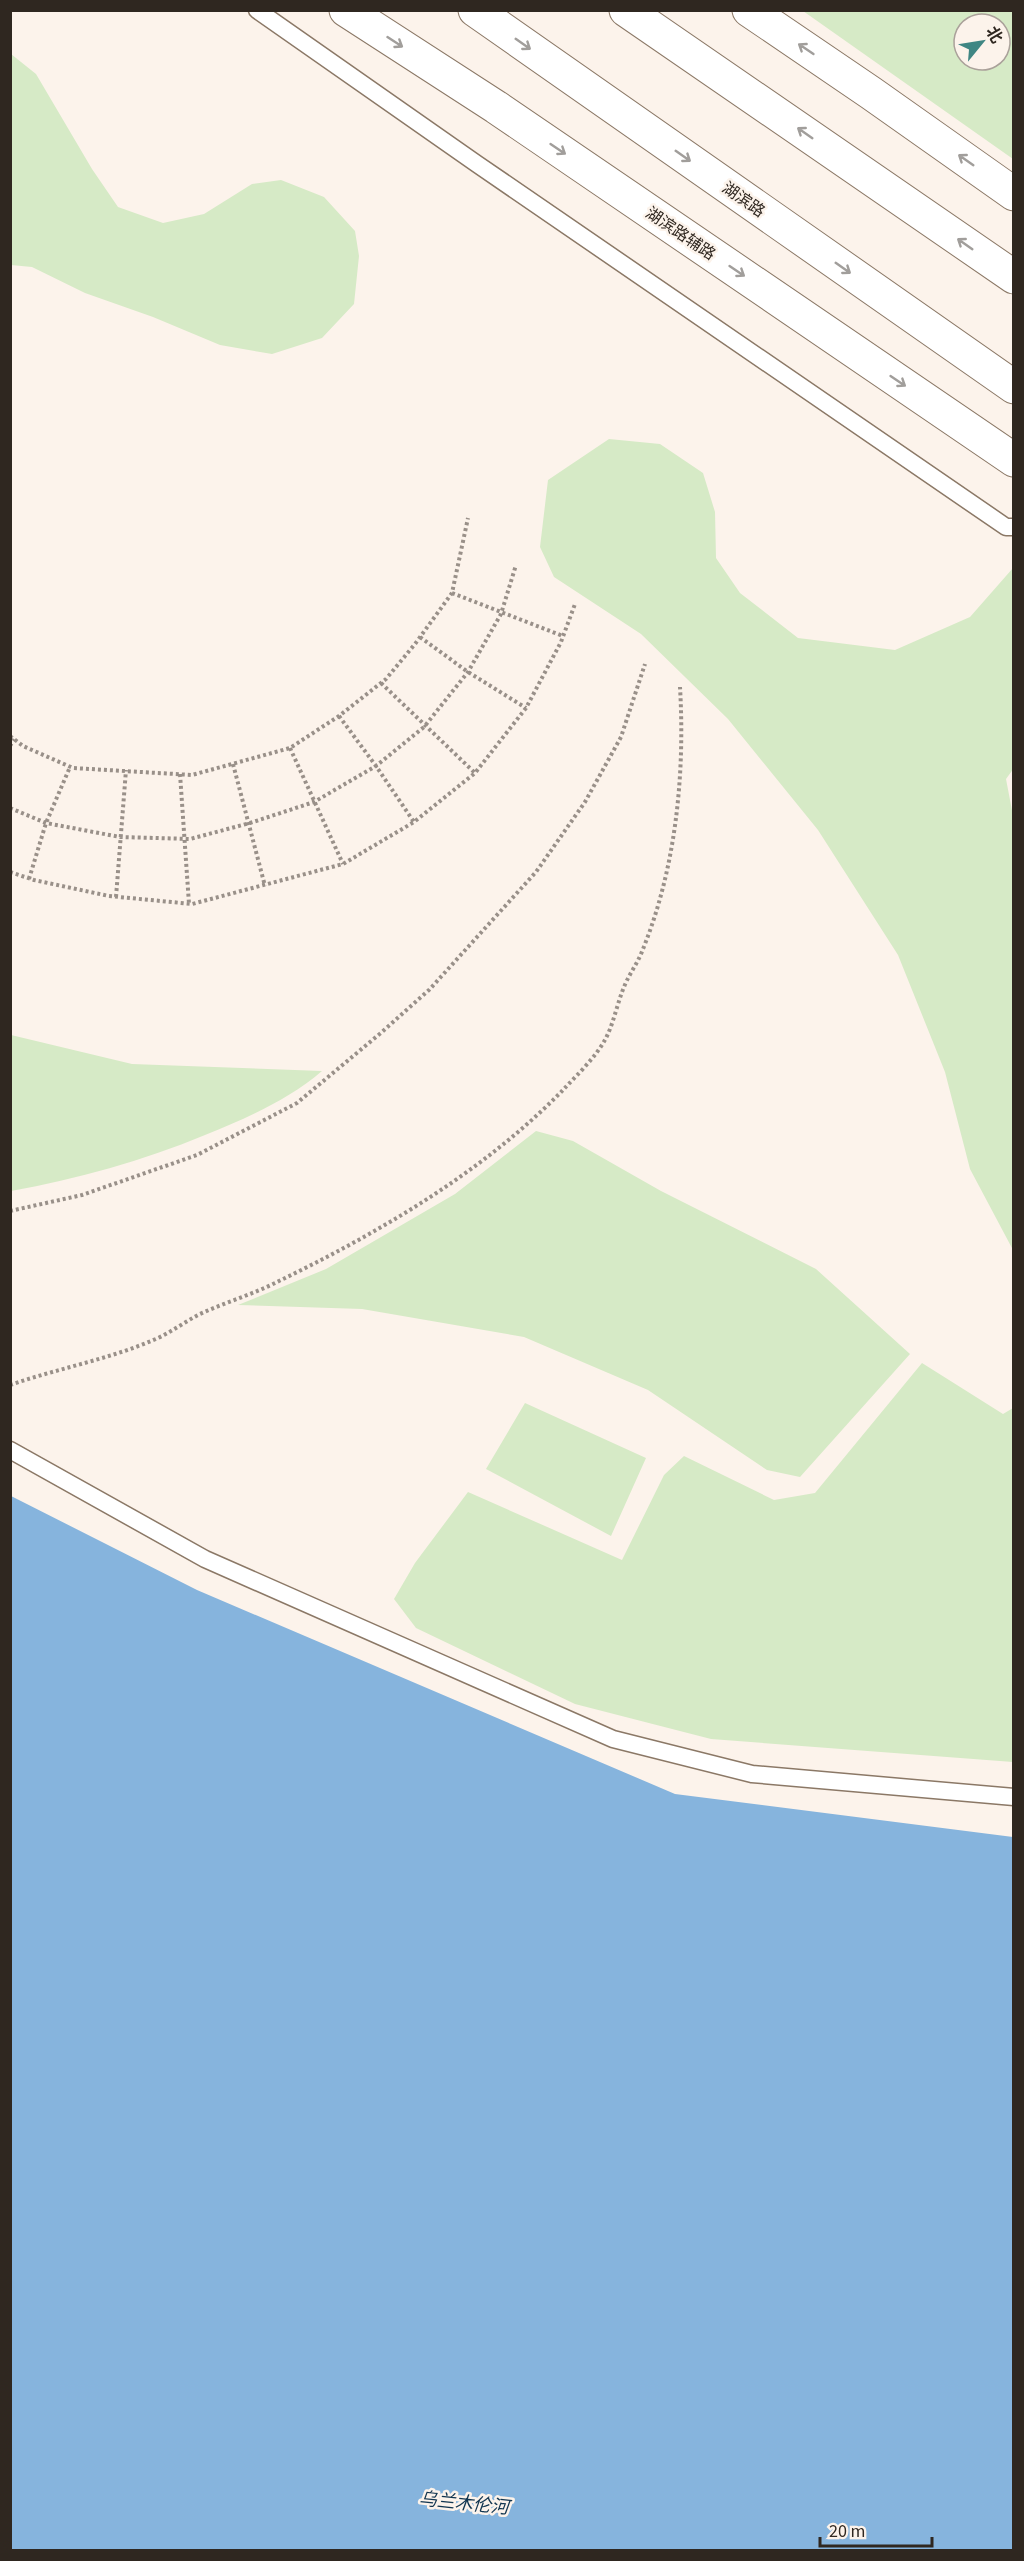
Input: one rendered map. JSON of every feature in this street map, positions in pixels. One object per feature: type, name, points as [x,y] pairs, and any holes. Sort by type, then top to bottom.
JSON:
[{"type":"main road","name":"湖滨路辅路","points":[[346,10],[496,107],[1014,460]]},
{"type":"main road","name":"湖滨路","points":[[475,10],[1014,387]]},
{"type":"main road","points":[[626,10],[1014,277]]},
{"type":"main road","points":[[749,10],[1014,194]]},
{"type":"lane","points":[[257,10],[486,171],[996,521],[1006,527],[1014,527]]},
{"type":"lane","points":[[10,1450],[205,1559],[613,1740],[752,1774],[1014,1797]]},
{"type":"path","points":[[10,746],[12,738],[23,746],[70,766],[192,776],[290,748],[339,716],[381,683],[420,637],[452,593],[468,518]]},
{"type":"path","points":[[10,808],[46,823],[120,837],[184,839],[250,823],[314,802],[376,766],[424,727],[468,672],[501,614],[516,565]]},
{"type":"path","points":[[452,593],[501,614],[563,636]]},
{"type":"path","points":[[10,872],[29,879],[116,897],[189,904],[343,864],[414,822],[475,773],[526,708],[563,636],[575,604]]},
{"type":"path","points":[[420,637],[468,672],[526,708]]},
{"type":"path","points":[[10,1211],[82,1195],[197,1155],[297,1103],[382,1032],[429,990],[536,872],[585,802],[621,737],[645,664]]},
{"type":"path","points":[[381,683],[424,727],[475,773]]},
{"type":"path","points":[[10,1386],[158,1338],[197,1315],[277,1282],[355,1240],[435,1194],[478,1163],[545,1108],[577,1075],[606,1038],[624,986],[643,952],[665,882],[673,843],[677,798],[682,720],[680,687]]},
{"type":"path","points":[[339,716],[414,822]]},
{"type":"path","points":[[290,748],[343,864]]},
{"type":"path","points":[[233,764],[265,886]]},
{"type":"path","points":[[29,879],[46,823],[70,766]]},
{"type":"path","points":[[116,897],[126,770]]},
{"type":"path","points":[[180,774],[189,904]]},
{"type":"green space","points":[[803,11],[1013,11],[1013,159]]},
{"type":"green space","points":[[11,54],[36,74],[92,169],[118,207],[163,223],[204,214],[252,184],[281,180],[324,197],[355,231],[359,256],[354,304],[322,338],[272,354],[220,345],[153,317],[85,293],[32,267],[11,265]]},
{"type":"green space","points":[[609,439],[660,444],[703,473],[715,512],[716,558],[740,593],[798,638],[895,650],[970,617],[1013,568],[1014,768],[1006,779],[1014,821],[1013,1250],[970,1169],[945,1072],[898,955],[818,830],[728,719],[641,634],[554,577],[540,547],[548,480]]},
{"type":"green space","points":[[11,1035],[132,1064],[322,1071],[295,1091],[266,1108],[158,1153],[61,1181],[11,1191]]},
{"type":"green space","points":[[536,1131],[573,1141],[661,1191],[816,1269],[910,1354],[800,1477],[767,1470],[648,1390],[524,1337],[362,1309],[238,1305],[326,1269],[455,1194]]},
{"type":"green space","points":[[922,1363],[1003,1414],[1013,1408],[1013,1762],[711,1739],[575,1704],[416,1628],[394,1599],[415,1563],[468,1492],[622,1560],[664,1475],[684,1456],[774,1500],[815,1493]]},
{"type":"green space","points":[[525,1403],[646,1458],[611,1536],[486,1469]]},
{"type":"water","name":"乌兰木伦河","points":[[11,1496],[197,1590],[675,1794],[1013,1837],[1013,2550],[11,2550]]}]
